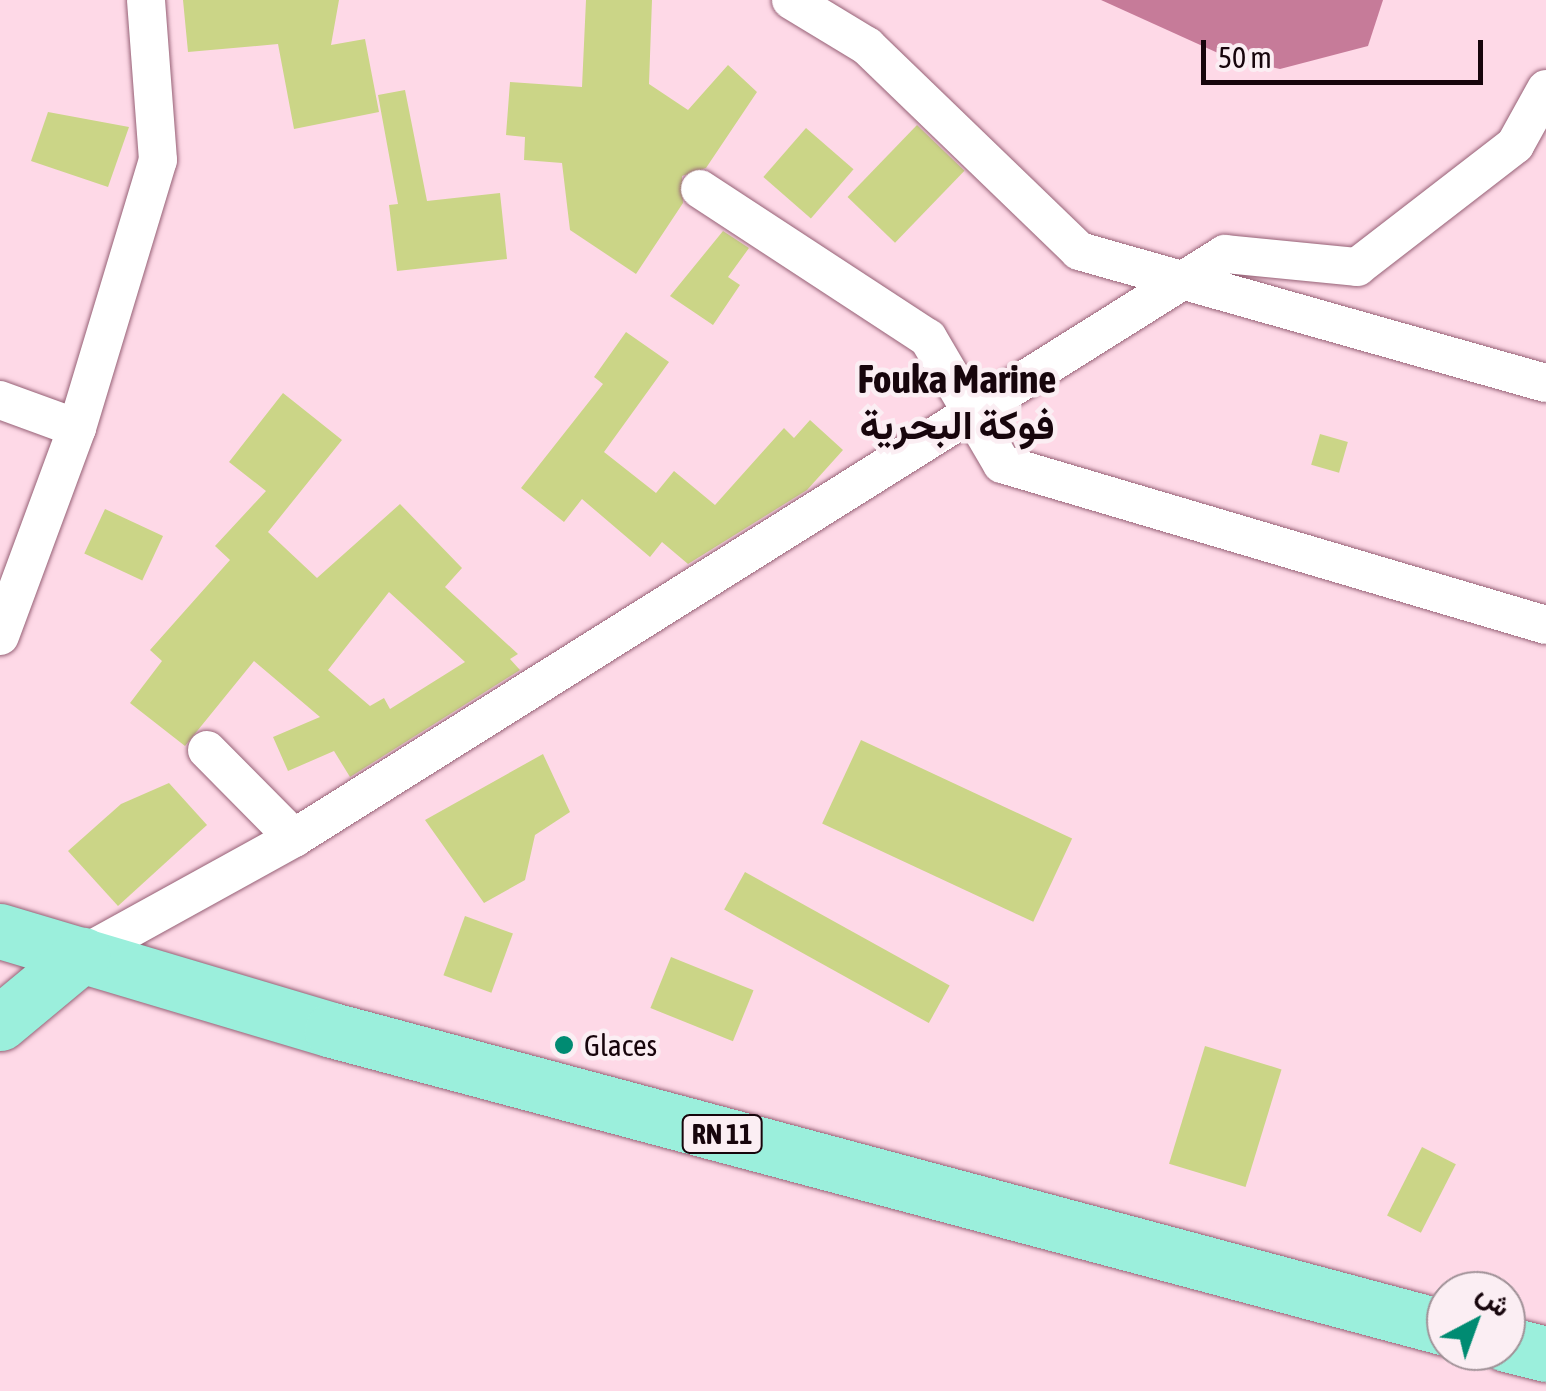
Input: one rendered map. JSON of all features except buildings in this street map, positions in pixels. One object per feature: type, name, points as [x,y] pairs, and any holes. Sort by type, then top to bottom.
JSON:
[{"type":"main road","name":"RN 11","points":[[0,931],[1426,1323]]},
{"type":"main road","points":[[0,1023],[82,955]]},
{"type":"street","points":[[0,636],[77,428],[158,160],[146,0]]},
{"type":"street","points":[[792,0],[866,46],[1079,251],[1546,383]]},
{"type":"street","points":[[82,955],[294,838],[1225,254],[1356,267],[1515,145],[1546,89]]},
{"type":"street","points":[[700,189],[928,338],[978,411],[1002,464],[1546,625]]},
{"type":"street","points":[[0,400],[77,428]]},
{"type":"street","points":[[207,750],[294,838]]},
{"type":"shaded area","points":[[1101,0],[1383,0],[1368,46],[1280,69],[1229,58]]},
{"type":"place","name":"Glaces","points":[[564,1045]]},
{"type":"district","name":"Fouka Marine فوكة البحرية","points":[[957,402]]}]
